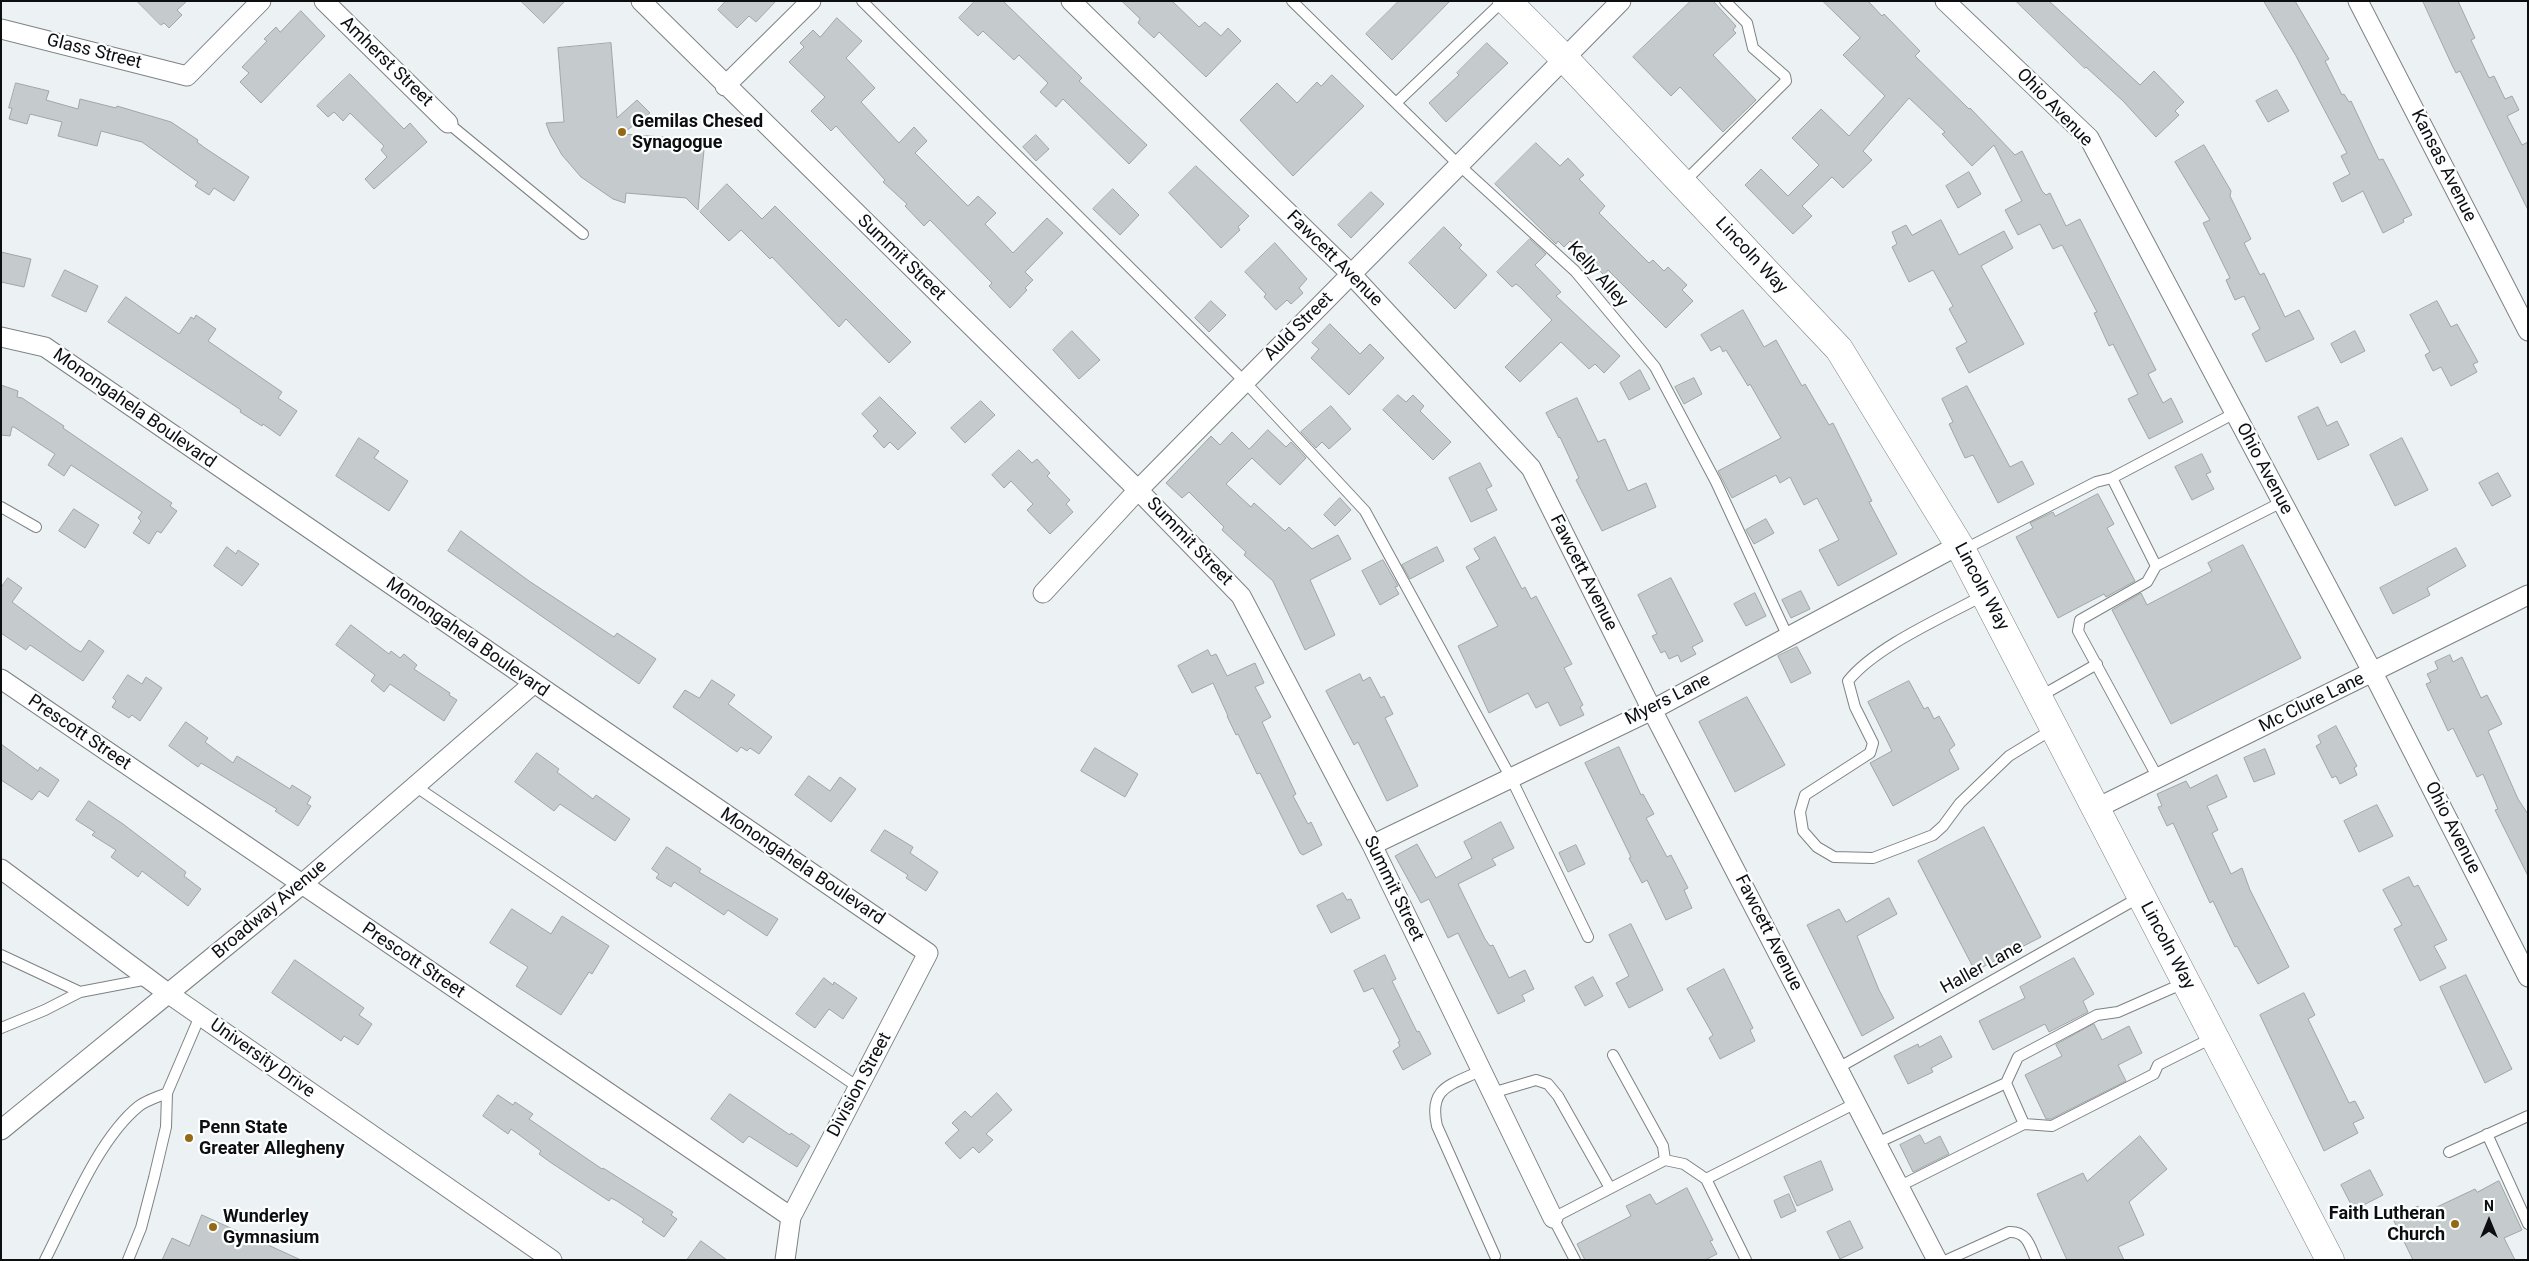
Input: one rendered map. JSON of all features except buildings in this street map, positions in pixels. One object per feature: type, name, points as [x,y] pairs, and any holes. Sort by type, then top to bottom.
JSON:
[{"type":"main road","name":"Lincoln Way","points":[[1507,1],[1564,58],[1840,349],[1961,548],[2330,1260]]},
{"type":"street","name":"Glass Street","points":[[1,29],[188,76],[262,1]]},
{"type":"street","name":"Amherst Street","points":[[324,1],[448,122]]},
{"type":"street","name":"Summit Street","points":[[641,1],[725,86],[1138,490],[1241,596],[1372,846],[1553,1218]]},
{"type":"street","points":[[725,86],[811,1]]},
{"type":"street","name":"Fawcett Avenue","points":[[1071,1],[1351,274],[1531,468],[1652,710],[1938,1260]]},
{"type":"street","name":"Auld Street","points":[[1043,593],[1138,490],[1621,1]]},
{"type":"street","name":"Ohio Avenue","points":[[1945,1],[2089,138],[2373,673],[2528,977]]},
{"type":"street","name":"Kansas Avenue","points":[[2358,1],[2528,331]]},
{"type":"street","name":"Monongahela Boulevard","points":[[1,337],[45,347],[533,684],[928,953]]},
{"type":"street","name":"Myers Lane","points":[[1372,846],[1652,710],[1788,637],[1961,548]]},
{"type":"street","name":"Mc Clure Lane","points":[[2095,809],[2528,595]]},
{"type":"street","name":"Prescott Street","points":[[1,679],[791,1217]]},
{"type":"street","name":"Broadway Avenue","points":[[1,1130],[301,885],[533,684]]},
{"type":"street","name":"University Drive","points":[[1,869],[200,1016],[552,1260]]},
{"type":"street","name":"Division Street","points":[[791,1217],[928,953]]},
{"type":"street","points":[[784,1260],[791,1217]]},
{"type":"lane","points":[[862,1],[1245,382],[1365,510],[1511,778],[1588,937]]},
{"type":"lane","name":"Kelly Alley","points":[[1292,1],[1459,165],[1575,271],[1655,367],[1716,482],[1788,637]]},
{"type":"lane","points":[[1396,103],[1503,1]]},
{"type":"lane","points":[[1682,183],[1786,81],[1785,76],[1753,48],[1747,23],[1725,1]]},
{"type":"lane","points":[[448,122],[583,234]]},
{"type":"lane","points":[[1961,548],[2096,482],[2112,478],[2235,413]]},
{"type":"lane","points":[[2112,478],[2156,566]]},
{"type":"lane","points":[[2158,778],[2078,631],[2080,620],[2147,582],[2156,566],[2282,502]]},
{"type":"lane","points":[[1,507],[36,527]]},
{"type":"lane","points":[[1985,594],[1894,645],[1855,672],[1848,681],[1849,691],[1873,743],[1870,753],[1805,795],[1800,812],[1803,831],[1817,847],[1834,857],[1873,858],[1933,835],[1943,826],[1960,804],[2009,756],[2054,728]]},
{"type":"lane","points":[[2038,697],[2096,664]]},
{"type":"lane","points":[[414,786],[858,1087]]},
{"type":"lane","name":"Haller Lane","points":[[1838,1068],[2141,896]]},
{"type":"lane","points":[[1,955],[80,992]]},
{"type":"lane","points":[[1,1028],[45,1010],[80,992],[149,979]]},
{"type":"lane","points":[[1877,1143],[2006,1083],[2018,1057],[2097,1015],[2118,1012],[2186,982]]},
{"type":"lane","points":[[128,1260],[141,1228],[158,1163],[166,1127],[167,1093],[200,1016]]},
{"type":"lane","points":[[1900,1186],[2024,1124],[2052,1126],[2154,1074],[2158,1065],[2214,1037]]},
{"type":"lane","points":[[1613,1055],[1663,1146],[1665,1160]]},
{"type":"lane","points":[[1482,1070],[1442,1090],[1435,1099],[1433,1110],[1437,1126],[1495,1256]]},
{"type":"lane","points":[[1492,1093],[1536,1080],[1548,1084],[1558,1096],[1610,1188]]},
{"type":"lane","points":[[2006,1083],[2024,1124]]},
{"type":"lane","points":[[45,1260],[94,1166],[121,1125],[140,1105],[167,1093]]},
{"type":"lane","points":[[1706,1179],[1856,1103]]},
{"type":"lane","points":[[2449,1152],[2528,1116]]},
{"type":"lane","points":[[2487,1134],[2528,1224]]},
{"type":"lane","points":[[1575,1260],[1553,1218],[1665,1160],[1684,1164],[1706,1179],[1746,1260]]},
{"type":"lane","points":[[2517,1200],[2528,1195]]},
{"type":"lane","points":[[1947,1260],[2009,1232],[2018,1231],[2025,1236],[2036,1260]]},
{"type":"place","name":"Gemilas Chesed Synagogue","points":[[622,132]]},
{"type":"place","name":"Penn State Greater Allegheny","points":[[189,1138]]},
{"type":"place","name":"Faith Lutheran Church","points":[[2455,1224]]},
{"type":"place","name":"Wunderley Gymnasium","points":[[213,1227]]}]
